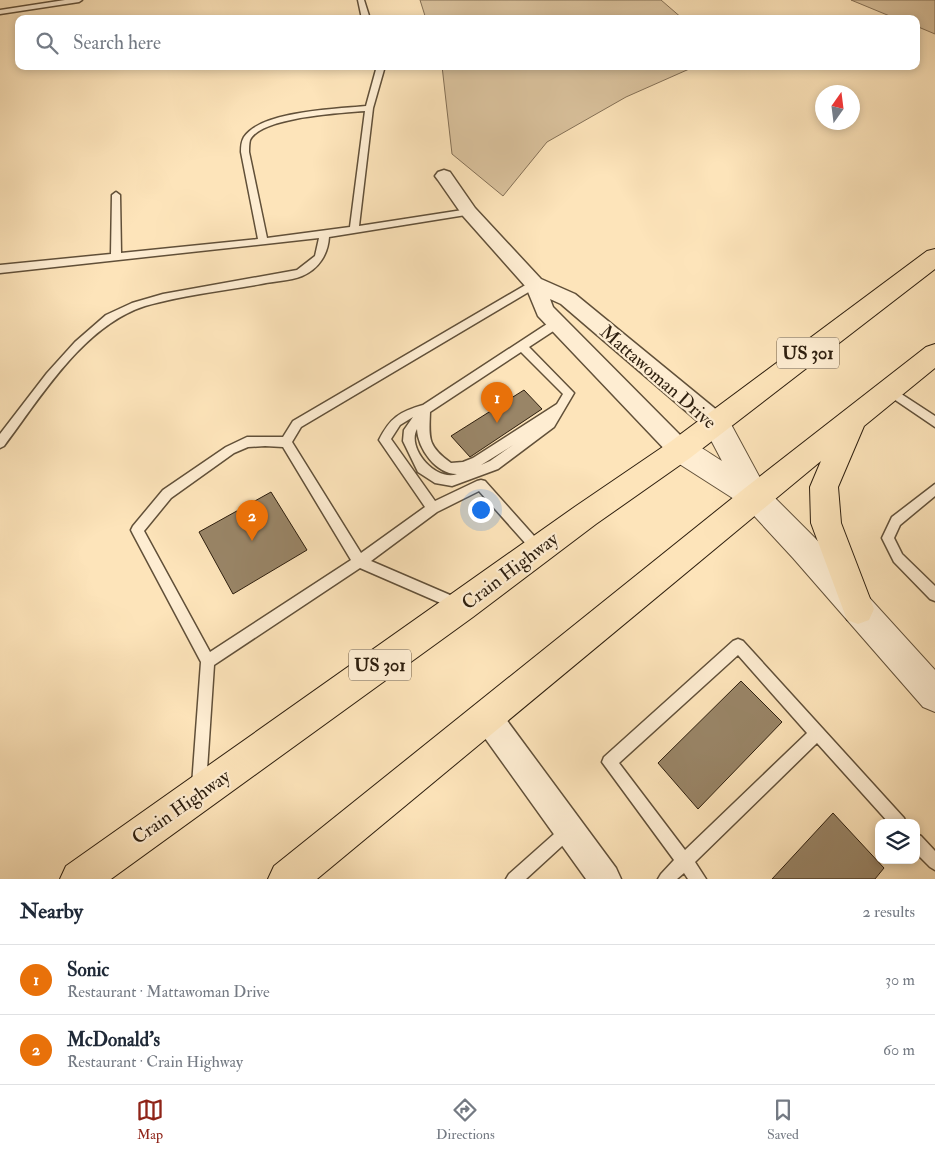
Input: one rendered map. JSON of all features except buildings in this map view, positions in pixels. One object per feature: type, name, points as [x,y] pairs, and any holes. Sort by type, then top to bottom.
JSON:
[{"type":"highway","name":"Crain Highway","points":[[79,879],[462,606],[622,489],[680,450],[935,257]]},
{"type":"highway","points":[[287,879],[755,497],[935,354]]},
{"type":"highway","points":[[853,420],[824,486],[826,523],[858,609]]},
{"type":"street","name":"Mattawoman Drive","points":[[444,176],[469,212],[534,284],[545,311],[557,324],[680,450],[755,497]]},
{"type":"street","name":"Mattawoman Drive","points":[[534,284],[568,299],[716,423],[755,497],[935,695]]},
{"type":"street","points":[[487,716],[605,879]]},
{"type":"lane","points":[[0,12],[79,0]]},
{"type":"lane","points":[[360,0],[365,15]]},
{"type":"lane","points":[[354,229],[369,108],[380,70]]},
{"type":"lane","points":[[264,242],[246,152],[245,144],[248,136],[258,128],[287,118],[314,113],[369,108]]},
{"type":"lane","points":[[116,195],[116,257]]},
{"type":"lane","points":[[0,269],[264,242],[469,212]]},
{"type":"lane","points":[[0,443],[59,366],[84,339],[110,318],[144,303],[164,298],[299,273],[310,267],[322,255],[324,234]]},
{"type":"lane","points":[[286,442],[297,424],[534,284]]},
{"type":"lane","points":[[433,508],[385,440],[392,425],[404,415],[426,409],[557,324]]},
{"type":"lane","points":[[426,409],[410,430],[409,441],[422,468],[439,480],[452,481],[494,465],[550,424],[569,393],[522,346]]},
{"type":"lane","points":[[889,390],[935,422]]},
{"type":"lane","points":[[426,409],[422,436],[430,452],[446,465],[457,469],[474,464],[560,406]]},
{"type":"lane","points":[[198,795],[208,661],[137,530],[167,494],[230,450],[247,442],[286,442]]},
{"type":"lane","points":[[286,442],[359,562],[462,606]]},
{"type":"lane","points":[[208,661],[359,562],[433,508],[481,485],[539,550]]},
{"type":"lane","points":[[935,489],[896,521],[888,538],[898,558],[935,595]]},
{"type":"lane","points":[[698,879],[609,762],[738,646],[895,819]]},
{"type":"lane","points":[[666,879],[817,732]]},
{"type":"lane","points":[[514,879],[569,829]]},
{"type":"lane","points":[[920,845],[935,862]]},
{"type":"shaded area","points":[[420,0],[661,0],[678,15],[425,15]]},
{"type":"shaded area","points":[[851,0],[935,0],[935,34],[920,28],[920,15],[887,15]]},
{"type":"shaded area","points":[[442,70],[687,70],[626,97],[547,142],[503,196],[452,154]]},
{"type":"place","name":"Sonic","points":[[497,423]]},
{"type":"place","name":"McDonald's","points":[[252,541]]}]
